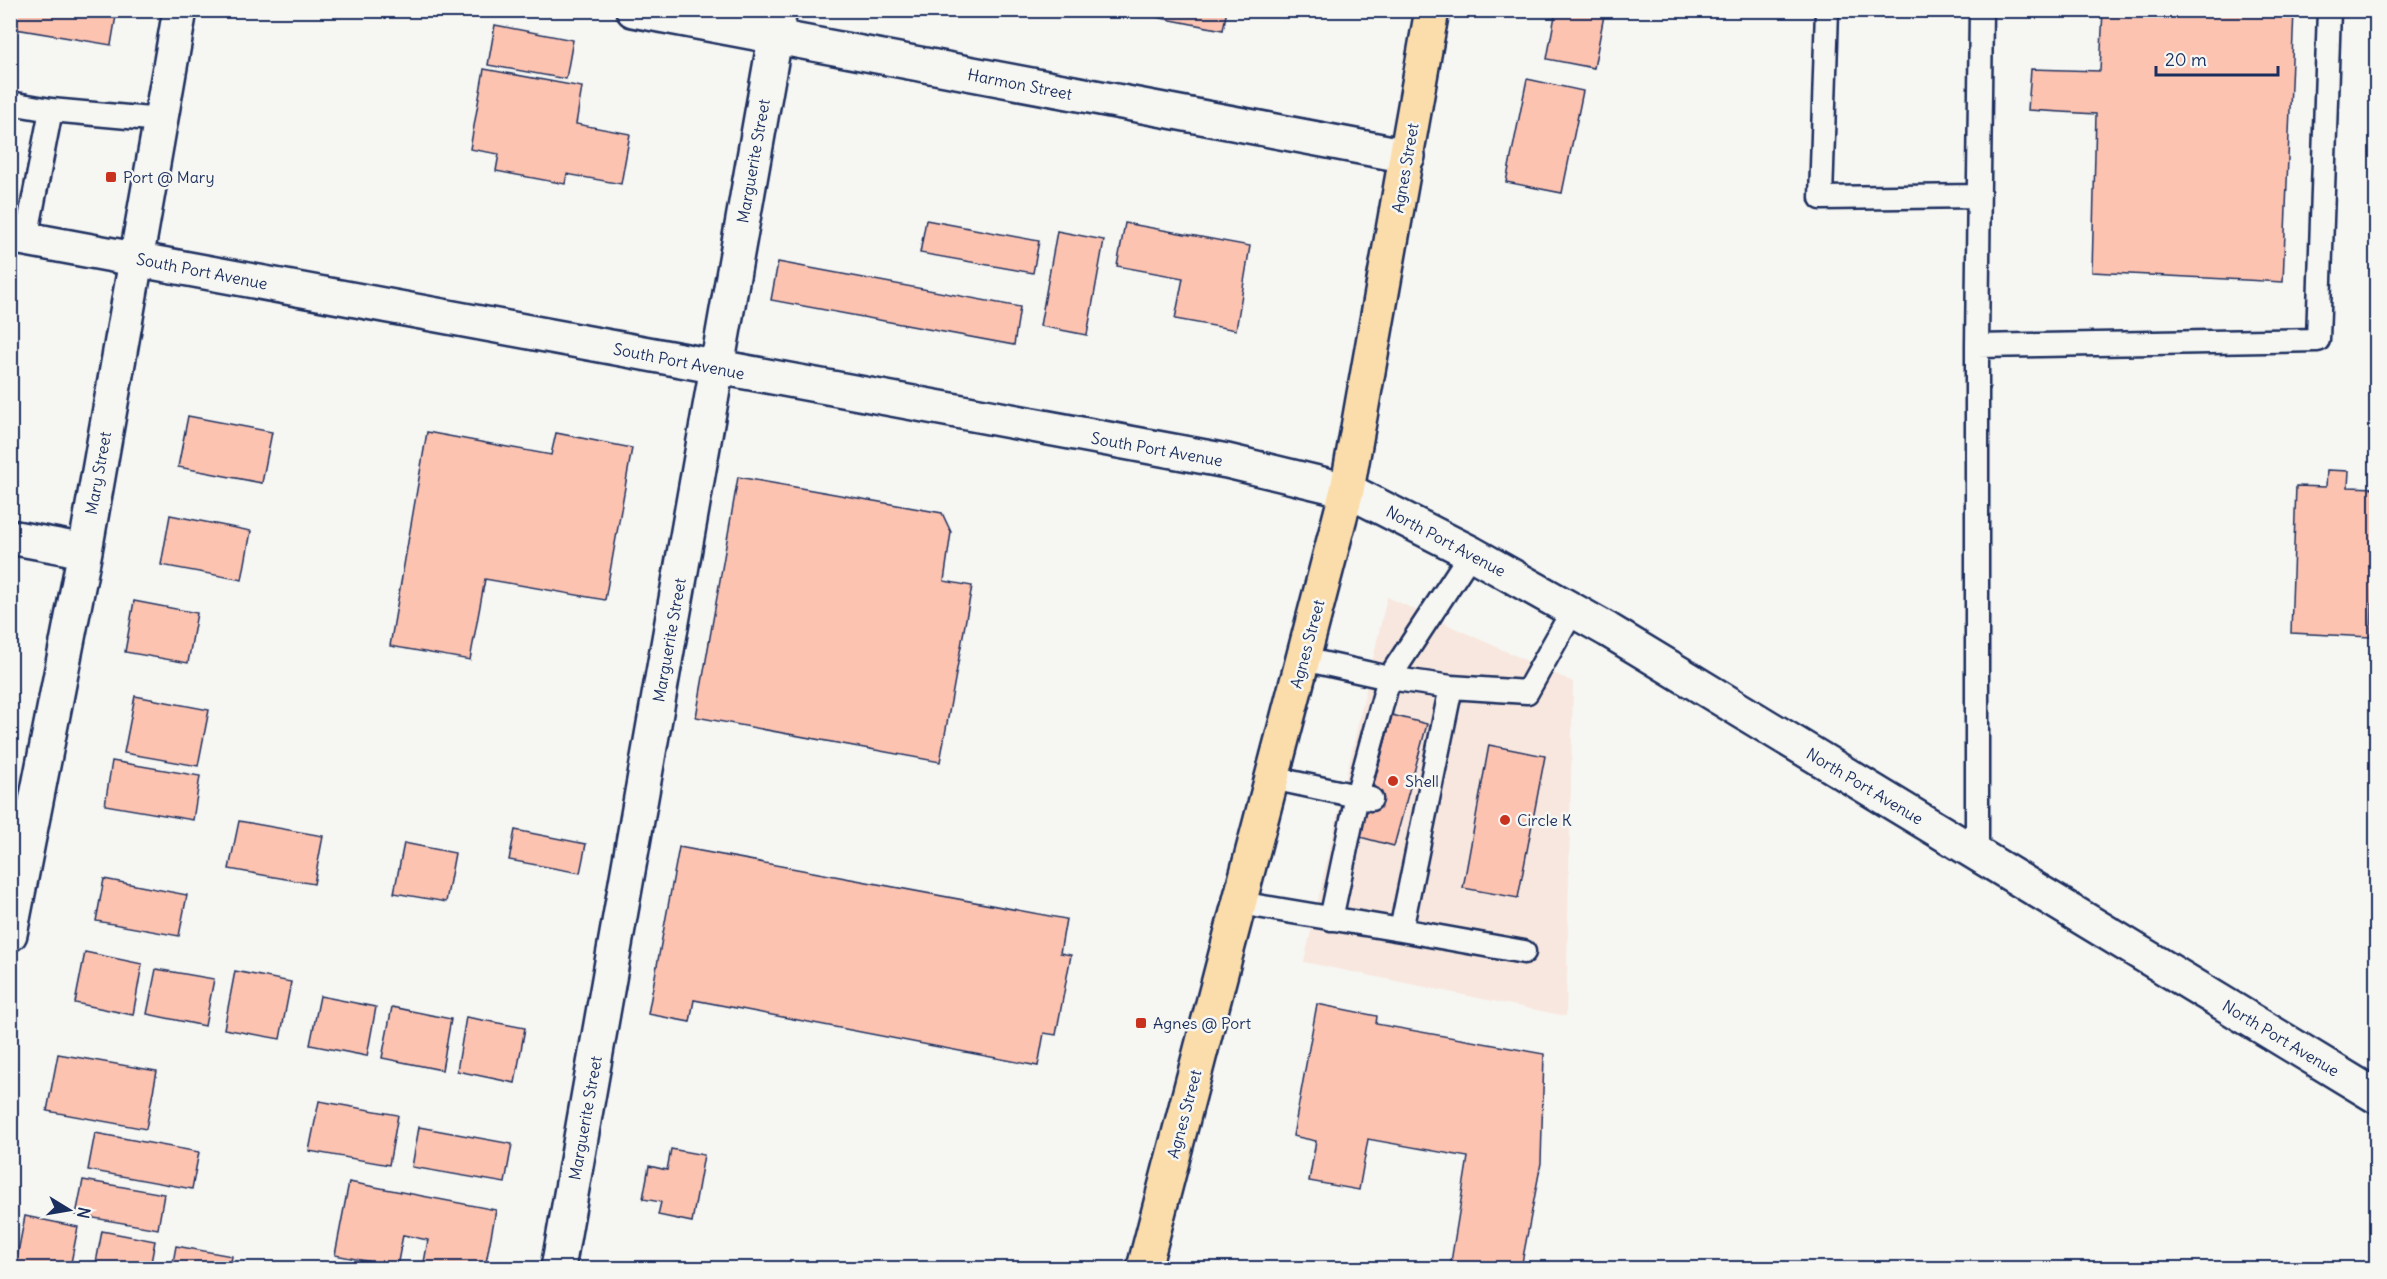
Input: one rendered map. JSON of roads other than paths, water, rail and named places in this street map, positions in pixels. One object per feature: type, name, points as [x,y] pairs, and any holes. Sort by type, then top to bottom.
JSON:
[{"type":"main road","name":"Agnes Street","points":[[1144,1269],[1347,490],[1408,156],[1432,10]]},
{"type":"street","name":"Mary Street","points":[[10,934],[85,551],[180,10]]},
{"type":"street","name":"Harmon Street","points":[[633,10],[777,24],[1408,156]]},
{"type":"street","name":"Marguerite Street","points":[[558,1269],[777,24]]},
{"type":"street","name":"South Port Avenue","points":[[18,238],[1227,461],[1347,490]]},
{"type":"street","name":"North Port Avenue","points":[[1347,490],[1472,553],[1573,610],[2376,1096]]},
{"type":"street","points":[[10,537],[85,551]]},
{"type":"lane","points":[[1827,10],[1821,198],[1978,196]]},
{"type":"lane","points":[[1977,854],[1977,346],[1981,10]]},
{"type":"lane","points":[[1977,346],[2318,340],[2329,10]]},
{"type":"lane","points":[[10,103],[51,110],[161,120]]},
{"type":"lane","points":[[18,238],[51,110]]},
{"type":"lane","points":[[1331,918],[1373,761],[1389,678],[1472,553]]},
{"type":"lane","points":[[1303,659],[1389,678],[1451,687],[1527,692],[1573,610]]},
{"type":"lane","points":[[1401,930],[1416,808],[1424,772],[1451,687]]},
{"type":"lane","points":[[1272,778],[1364,797]]},
{"type":"lane","points":[[1239,903],[1524,952]]},
{"type":"place","name":"Port @ Mary","points":[[111,177]]},
{"type":"place","name":"Shell","points":[[1393,781]]},
{"type":"place","name":"Circle K","points":[[1505,820]]},
{"type":"place","name":"Agnes @ Port","points":[[1141,1023]]}]
